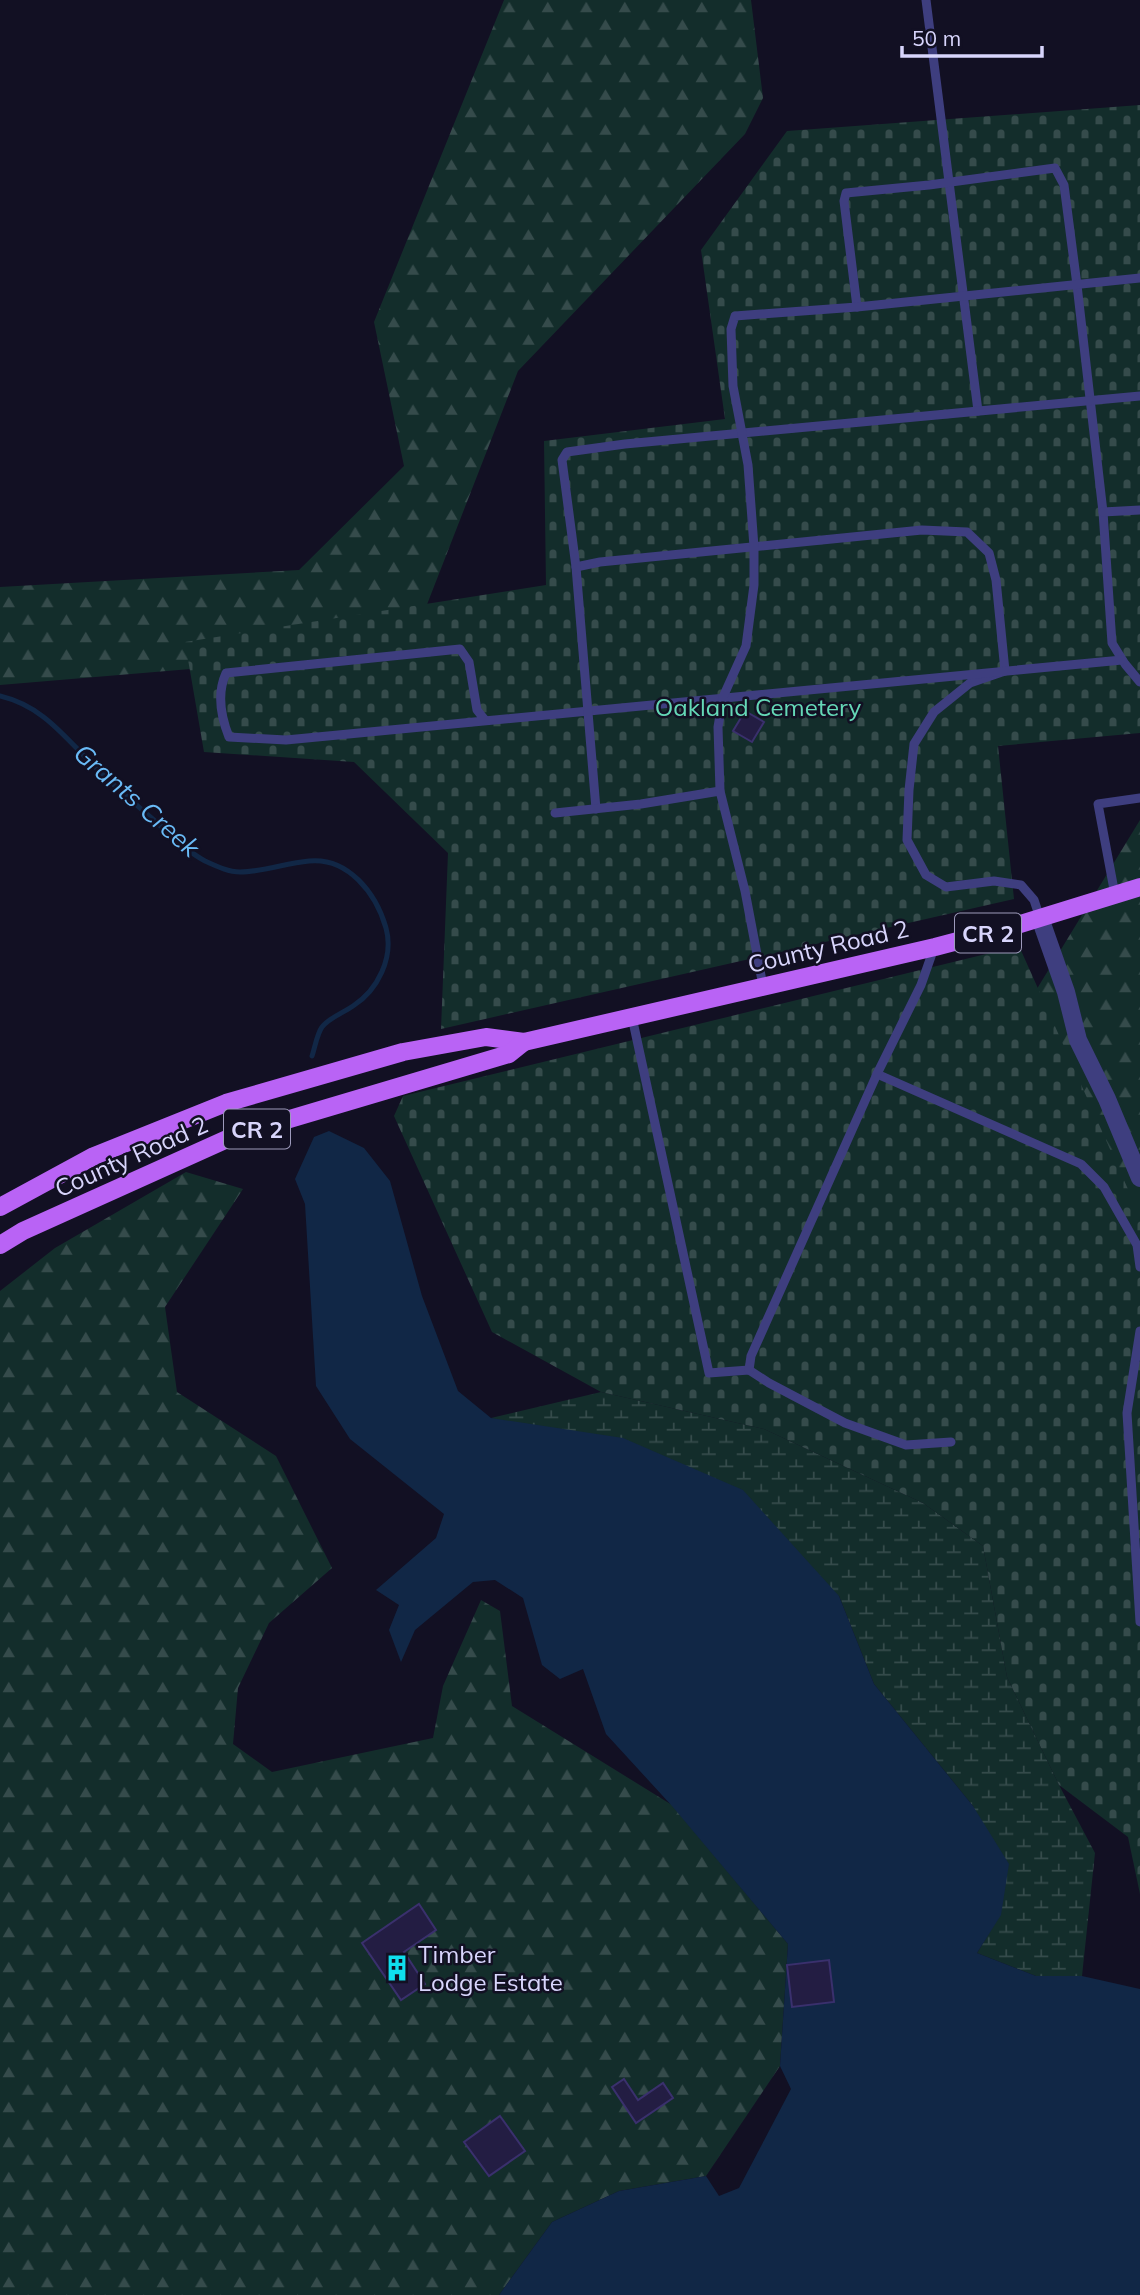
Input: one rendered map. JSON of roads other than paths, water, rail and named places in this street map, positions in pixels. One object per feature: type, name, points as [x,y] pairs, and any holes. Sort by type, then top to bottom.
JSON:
[{"type":"main road","name":"County Road 2","points":[[0,1207],[94,1156],[226,1103],[402,1052],[486,1037],[524,1042],[935,947],[1140,887]]},
{"type":"main road","name":"County Road 2","points":[[0,1245],[23,1231],[236,1135],[509,1054],[524,1042]]},
{"type":"street","points":[[1040,918],[1066,992],[1078,1040],[1107,1099],[1140,1178]]},
{"type":"lane","points":[[926,0],[978,411]]},
{"type":"lane","points":[[857,307],[844,201],[846,193],[949,183],[1055,168],[1063,185],[1077,285],[1103,512],[1112,643],[1140,682]]},
{"type":"lane","points":[[763,986],[745,891],[720,790],[718,727],[723,697],[746,646],[754,585],[748,465],[733,386],[731,329],[735,316],[857,307],[1140,278]]},
{"type":"lane","points":[[596,809],[576,567],[562,460],[567,452],[1140,396]]},
{"type":"lane","points":[[1103,512],[1140,510]]},
{"type":"lane","points":[[576,567],[600,562],[922,530],[967,532],[989,553],[996,580],[1005,671]]},
{"type":"lane","points":[[485,720],[477,710],[469,662],[460,649],[226,673],[220,686],[224,723],[229,737],[286,740],[1122,660]]},
{"type":"lane","points":[[1005,671],[970,683],[934,712],[914,744],[907,840],[926,875],[946,887],[994,881],[1021,885],[1034,900],[1040,918]]},
{"type":"lane","points":[[555,813],[641,804],[720,790]]},
{"type":"lane","points":[[1115,895],[1098,804],[1140,798]]},
{"type":"lane","points":[[749,1370],[751,1356],[877,1074],[922,985],[935,947]]},
{"type":"lane","points":[[632,1017],[709,1373],[749,1370],[845,1423],[906,1445],[951,1442]]},
{"type":"lane","points":[[877,1074],[1081,1164],[1104,1187],[1137,1245],[1140,1267]]},
{"type":"lane","points":[[1140,1331],[1127,1413],[1140,1622]]},
{"type":"water","points":[[329,1131],[364,1148],[390,1181],[422,1296],[458,1391],[491,1418],[623,1438],[743,1490],[839,1596],[874,1684],[973,1806],[1009,1864],[1001,1915],[977,1953],[1036,1976],[1082,1976],[1140,1989],[1140,2295],[499,2295],[552,2222],[619,2191],[706,2176],[719,2196],[739,2188],[791,2089],[780,2066],[788,1944],[672,1806],[606,1734],[583,1669],[560,1679],[542,1665],[523,1598],[495,1580],[473,1582],[415,1630],[401,1662],[389,1630],[399,1605],[376,1590],[436,1538],[444,1514],[350,1439],[316,1386],[305,1204],[295,1179],[314,1137]]},
{"type":"waterway","name":"Grants Creek","points":[[0,696],[40,714],[123,793],[185,848],[205,861],[240,872],[323,861],[348,871],[368,890],[386,928],[386,961],[370,991],[322,1027],[312,1056]]},
{"type":"place","name":"Timber Lodge Estate","points":[[397,1968]]},
{"type":"park label","name":"Oakland Cemetery","points":[[758,707]]}]
